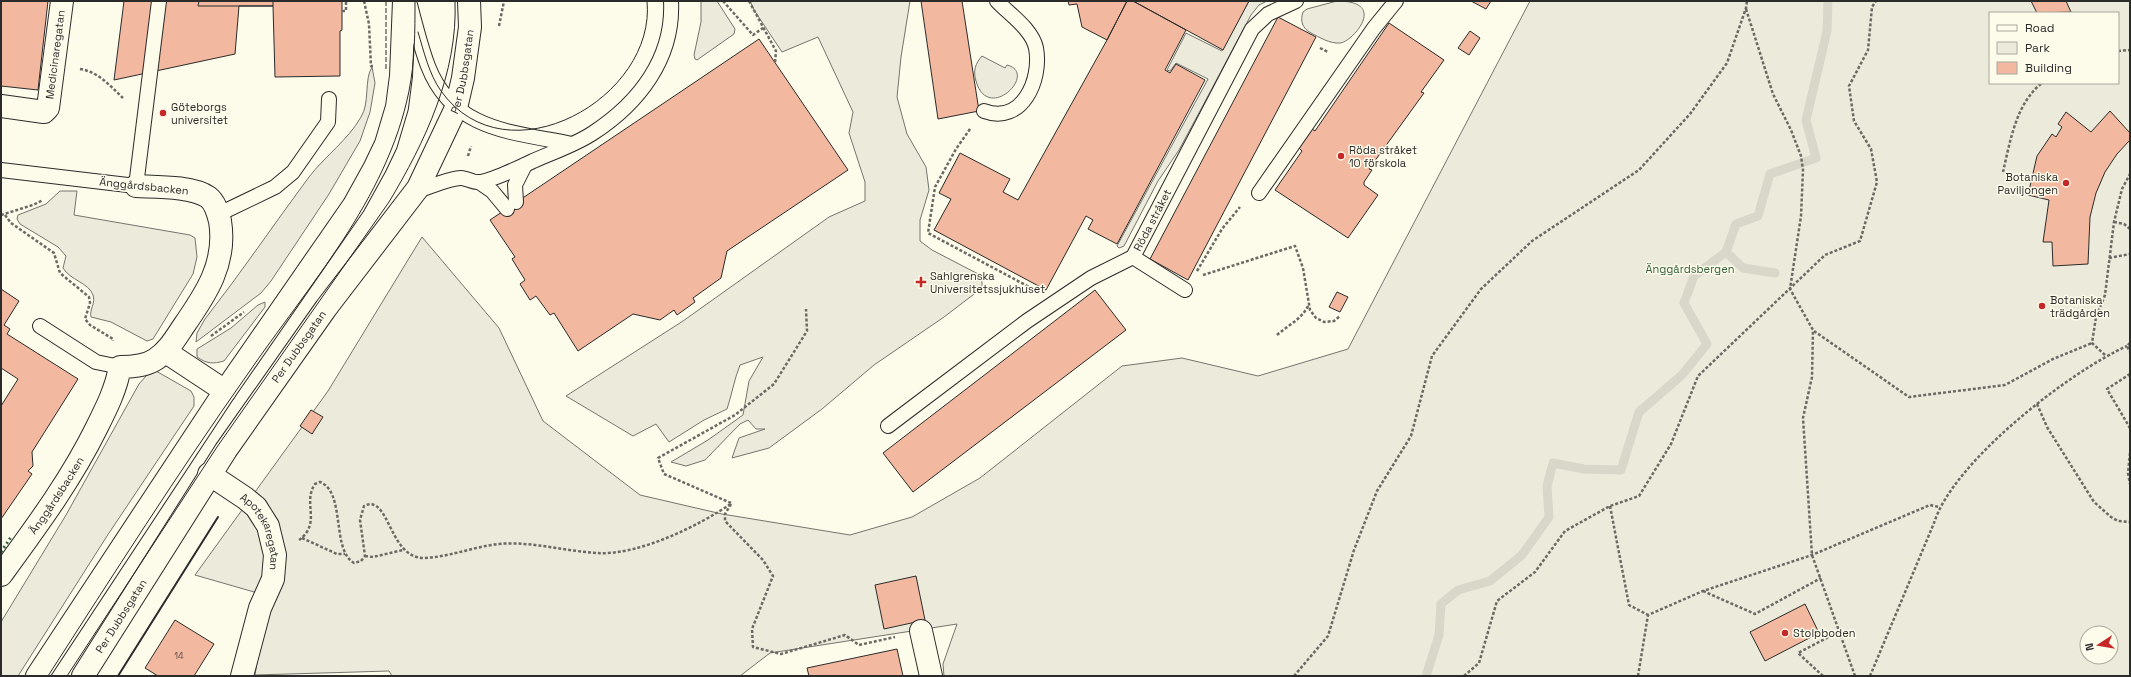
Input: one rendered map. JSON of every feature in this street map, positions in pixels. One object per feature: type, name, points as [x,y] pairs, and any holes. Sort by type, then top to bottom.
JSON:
[{"type":"main road","name":"Medicinaregatan","points":[[1,106],[44,112],[48,108],[62,1]]},
{"type":"main road","points":[[37,676],[225,391],[350,211],[375,167],[386,144],[397,107],[401,76],[404,1]]},
{"type":"main road","name":"Per Dubbsgatan","points":[[83,676],[209,474],[326,308],[414,192],[456,108],[463,78],[470,26],[469,1]]},
{"type":"main road","name":"Änggårdsbacken","points":[[1,575],[50,508],[86,449],[114,392],[120,367],[134,367],[154,361],[166,352],[206,294],[215,272],[222,246],[219,214],[209,197],[200,193],[136,186]]},
{"type":"main road","points":[[166,352],[225,391]]},
{"type":"main road","name":"Apotekaregatan","points":[[209,474],[256,507],[268,526],[273,541],[275,555],[273,579],[260,608],[242,676]]},
{"type":"main road","points":[[921,631],[931,676]]},
{"type":"lane","points":[[136,186],[145,124],[159,1]]},
{"type":"lane","points":[[409,1],[428,66],[441,92],[456,108],[467,116],[487,126],[572,144]]},
{"type":"lane","points":[[479,182],[525,165],[572,144],[592,133],[618,115],[641,92],[659,63],[668,40],[672,18],[671,1]]},
{"type":"lane","points":[[984,111],[994,115],[1012,111],[1020,105],[1035,78],[1036,48],[1031,36],[997,1]]},
{"type":"lane","name":"Röda stråket","points":[[888,426],[1027,321],[1056,301],[1091,278],[1133,258],[1252,29],[1268,14],[1296,1]]},
{"type":"lane","points":[[1259,194],[1374,28],[1396,1]]},
{"type":"lane","points":[[219,214],[275,187],[293,172],[328,122],[329,99]]},
{"type":"lane","points":[[414,192],[461,178],[479,182],[511,205],[515,185],[525,165]]},
{"type":"lane","name":"Änggårdsbacken","points":[[1,170],[136,186]]},
{"type":"lane","points":[[1133,258],[1185,290]]},
{"type":"lane","points":[[40,326],[96,362],[120,367]]},
{"type":"path","points":[[342,11],[346,11],[346,1]]},
{"type":"path","points":[[364,1],[369,24],[371,64]]},
{"type":"path","points":[[723,1],[753,35],[763,28]]},
{"type":"path","points":[[749,1],[776,51],[775,63]]},
{"type":"path","points":[[1294,676],[1328,636],[1354,550],[1377,491],[1411,436],[1432,356],[1480,289],[1532,241],[1584,208],[1639,170],[1690,114],[1727,63],[1747,1]]},
{"type":"path","points":[[1464,676],[1479,663],[1497,601],[1535,572],[1565,531],[1610,506],[1639,496],[1671,444],[1698,376],[1824,256],[1860,241],[1877,182],[1871,149],[1854,121],[1849,86],[1868,50],[1872,7],[1876,1]]},
{"type":"path","points":[[1746,8],[1773,94],[1801,156],[1803,170],[1801,216],[1790,289],[1813,330],[1909,397],[2005,385],[2053,359],[2092,343]]},
{"type":"path","points":[[2119,51],[2130,50]]},
{"type":"path","points":[[53,64],[89,70],[101,77],[124,98],[145,124]]},
{"type":"path","points":[[2003,172],[2010,138],[2023,107],[2036,88],[2041,84]]},
{"type":"path","points":[[984,111],[956,149],[935,187],[928,233],[1056,301]]},
{"type":"path","points":[[2092,343],[2096,317],[2105,295],[2114,222],[2122,189],[2130,174]]},
{"type":"path","points":[[66,178],[64,183],[33,206],[3,215],[11,223],[54,253],[60,273],[89,297],[90,303],[86,319],[90,324],[113,339],[120,367]]},
{"type":"path","points":[[1185,290],[1222,229],[1248,198],[1259,194]]},
{"type":"path","points":[[2114,222],[2124,224],[2130,230]]},
{"type":"path","points":[[1193,277],[1209,274],[1242,261],[1295,246],[1304,273],[1308,306],[1316,318],[1324,322],[1334,321],[1340,316]]},
{"type":"path","points":[[2109,258],[2130,254]]},
{"type":"path","points":[[1277,336],[1286,326],[1301,318],[1308,306]]},
{"type":"path","points":[[732,503],[664,474],[658,458],[735,414],[774,384],[807,331],[806,309]]},
{"type":"path","points":[[1813,330],[1812,377],[1803,418],[1812,555],[1855,676]]},
{"type":"path","points":[[2092,343],[2105,355]]},
{"type":"path","points":[[1870,676],[1934,523],[1939,507],[1970,467],[1986,450],[2037,404],[2072,376],[2105,355],[2130,344]]},
{"type":"path","points":[[2127,346],[2130,352]]},
{"type":"path","points":[[2130,374],[2107,389],[2130,428]]},
{"type":"path","points":[[2037,404],[2047,427],[2094,502],[2111,517],[2118,521],[2130,522]]},
{"type":"path","points":[[2130,454],[2128,473],[2130,484]]},
{"type":"path","points":[[273,541],[289,544],[302,538],[310,527],[312,517],[310,492],[315,484],[320,482],[330,490],[345,554],[354,563],[361,561],[366,556]]},
{"type":"path","points":[[366,556],[360,520],[364,506],[368,504],[381,510],[403,550],[413,557],[422,558],[446,557],[498,544],[535,545],[599,554],[616,553],[637,549],[662,540],[719,512],[732,503]]},
{"type":"path","points":[[732,503],[726,514],[725,521],[763,560],[773,576],[752,629],[753,647],[781,654],[845,635],[859,645],[921,631]]},
{"type":"path","points":[[1648,615],[1703,591],[1812,555],[1930,505],[1939,507]]},
{"type":"path","points":[[1610,506],[1629,605],[1648,615]]},
{"type":"path","points":[[302,538],[337,554],[345,554]]},
{"type":"path","points":[[366,556],[373,557],[403,550]]},
{"type":"path","points":[[1703,591],[1756,614],[1821,578]]},
{"type":"path","points":[[1638,676],[1648,615]]},
{"type":"path","points":[[1823,676],[1798,653],[1840,631]]},
{"type":"path","points":[[1816,676],[1818,671]]},
{"type":"green space","points":[[701,1],[717,1],[735,29],[734,34],[697,60],[695,59],[694,55],[701,22]]},
{"type":"green space","points":[[750,1],[910,1],[901,57],[897,97],[907,134],[926,167],[929,190],[920,220],[920,241],[932,250],[982,276],[982,288],[944,317],[874,365],[822,409],[769,448],[732,458],[739,438],[765,429],[756,429],[748,420],[740,424],[705,460],[686,466],[671,462],[708,440],[743,415],[749,381],[763,357],[740,365],[727,409],[704,420],[669,442],[656,424],[633,436],[566,396],[683,321],[829,217],[865,201],[865,182],[849,133],[853,112],[818,37],[782,52],[754,10]]},
{"type":"green space","points":[[1249,1],[1267,1],[1259,5],[1251,15],[1179,150],[1158,181],[1124,246],[1119,248],[1117,246],[1208,79],[1176,63],[1170,71],[1167,70],[1186,33],[1222,51]]},
{"type":"green space","points":[[1337,1],[1353,3],[1361,8],[1364,14],[1358,30],[1352,36],[1340,43],[1329,41],[1311,33],[1304,27],[1302,21],[1303,12],[1307,9]]},
{"type":"green space","name":"Änggårdsbergen","points":[[1530,1],[2130,1],[2130,676],[944,676],[943,664],[957,624],[770,653],[740,676],[392,676],[389,671],[255,675],[268,596],[195,575],[328,391],[422,237],[499,328],[543,421],[640,495],[722,514],[850,535],[912,517],[980,478],[1122,366],[1182,358],[1258,376],[1348,349]]},
{"type":"green space","points":[[982,56],[1005,68],[1007,65],[1015,70],[1017,77],[1014,85],[1008,92],[1000,97],[990,98],[982,93],[976,81],[975,68]]},
{"type":"green space","points":[[372,67],[375,83],[370,112],[360,141],[329,194],[271,281],[261,293],[196,342],[197,333],[205,319],[309,177],[356,125],[364,111],[368,78]]},
{"type":"green space","points":[[60,191],[77,191],[74,215],[190,235],[195,238],[197,257],[193,274],[153,339],[147,341],[111,322],[91,317],[94,301],[93,295],[88,287],[70,276],[63,268],[66,256],[58,247],[20,224],[17,219],[18,215],[46,204]]},
{"type":"green space","points":[[265,302],[265,307],[224,361],[210,363],[197,357],[197,349],[231,328],[258,305]]},
{"type":"green space","points":[[156,371],[191,391],[194,397],[194,406],[107,536],[18,676],[1,676],[1,622],[66,515],[139,384],[147,375]]},
{"type":"building","points":[[1,1],[48,1],[38,90],[1,86]]},
{"type":"building","points":[[124,1],[273,1],[273,6],[239,6],[235,54],[114,80]]},
{"type":"building","points":[[199,1],[342,1],[340,76],[275,77],[273,6],[198,6]]},
{"type":"building","points":[[921,1],[962,1],[979,111],[938,119]]},
{"type":"building","points":[[1068,1],[1127,1],[1107,40],[1082,27],[1077,4],[1069,5]]},
{"type":"building","points":[[1127,1],[1133,1],[1186,30],[1165,70],[1170,73],[1176,64],[1205,80],[1117,244],[1088,229],[1093,220],[1086,216],[1046,290],[934,230],[951,199],[939,193],[960,153],[1010,179],[1003,192],[1018,200]]},
{"type":"building","points":[[1133,1],[1249,1],[1223,50]]},
{"type":"building","points":[[1471,1],[1491,1],[1486,9]]},
{"type":"building","points":[[2031,1],[2066,1],[2071,12],[2036,12]]},
{"type":"building","points":[[1278,17],[1316,37],[1188,280],[1150,259]]},
{"type":"building","points":[[1389,23],[1444,60],[1421,92],[1424,93],[1369,169],[1372,170],[1364,182],[1364,185],[1378,195],[1348,238],[1275,190],[1302,151],[1299,148],[1312,129],[1315,131]]},
{"type":"building","points":[[1470,31],[1480,38],[1469,55],[1458,48]]},
{"type":"building","points":[[759,39],[848,170],[727,251],[721,278],[693,298],[695,302],[677,315],[674,310],[660,320],[633,314],[578,351],[554,313],[550,315],[536,296],[530,300],[520,284],[525,280],[512,259],[515,257],[490,220]]},
{"type":"building","name":"Botaniska Paviljongen","points":[[2110,111],[2130,133],[2130,140],[2117,154],[2105,172],[2096,193],[2090,217],[2088,264],[2053,266],[2052,242],[2043,242],[2049,200],[2028,195],[2037,156],[2052,134],[2056,137],[2062,127],[2058,124],[2066,112],[2091,132]]},
{"type":"building","points":[[1,289],[19,301],[4,325],[10,329],[7,334],[78,379],[32,452],[33,466],[28,471],[32,474],[1,519],[1,406],[18,379],[1,368]]},
{"type":"building","points":[[1095,290],[1126,330],[913,492],[883,453]]},
{"type":"building","points":[[1337,292],[1348,297],[1340,312],[1329,307]]},
{"type":"building","points":[[311,410],[323,417],[312,434],[300,426]]},
{"type":"building","points":[[916,576],[925,620],[884,629],[875,585]]},
{"type":"building","name":"Stolpboden","points":[[1805,604],[1819,633],[1765,661],[1750,632]]},
{"type":"building","points":[[175,620],[214,644],[194,676],[158,676],[145,668]]},
{"type":"building","points":[[897,649],[903,676],[809,676],[807,668]]},
{"type":"waterway","points":[[1426,676],[1439,635],[1441,604],[1458,590],[1490,581],[1522,555],[1549,517],[1547,486],[1553,463],[1584,469],[1621,470],[1639,412],[1682,375],[1707,344],[1684,303],[1694,276],[1726,252],[1736,224],[1758,216],[1770,174],[1816,158],[1806,120],[1827,31],[1828,1]]},
{"type":"waterway","points":[[1726,252],[1743,268],[1775,273]]},
{"type":"tram line","points":[[48,676],[196,449],[319,275],[343,240],[364,205],[383,169],[398,131],[409,91],[414,57],[415,1]]},
{"type":"tram line","points":[[67,676],[217,447],[389,202],[415,155],[437,106],[451,54],[455,28],[455,1]]},
{"type":"tram line","points":[[418,32],[427,63],[441,91],[469,117],[502,129],[538,128],[572,116],[604,96],[628,68],[644,36],[647,1]]},
{"type":"hedge","points":[[1,552],[11,537]]},
{"type":"fence","points":[[386,1],[386,71]]},
{"type":"wall","points":[[118,676],[218,517]]},
{"type":"place","name":"Göteborgs universitet","points":[[163,113]]},
{"type":"place","name":"Röda stråket 10 förskola","points":[[1341,156]]},
{"type":"place","name":"Botaniska Paviljongen","points":[[2066,183]]},
{"type":"place","name":"Sahlgrenska Universitetssjukhuset","points":[[921,282]]},
{"type":"place","name":"Botaniska trädgården","points":[[2042,306]]},
{"type":"place","name":"Stolpboden","points":[[1785,633]]}]
